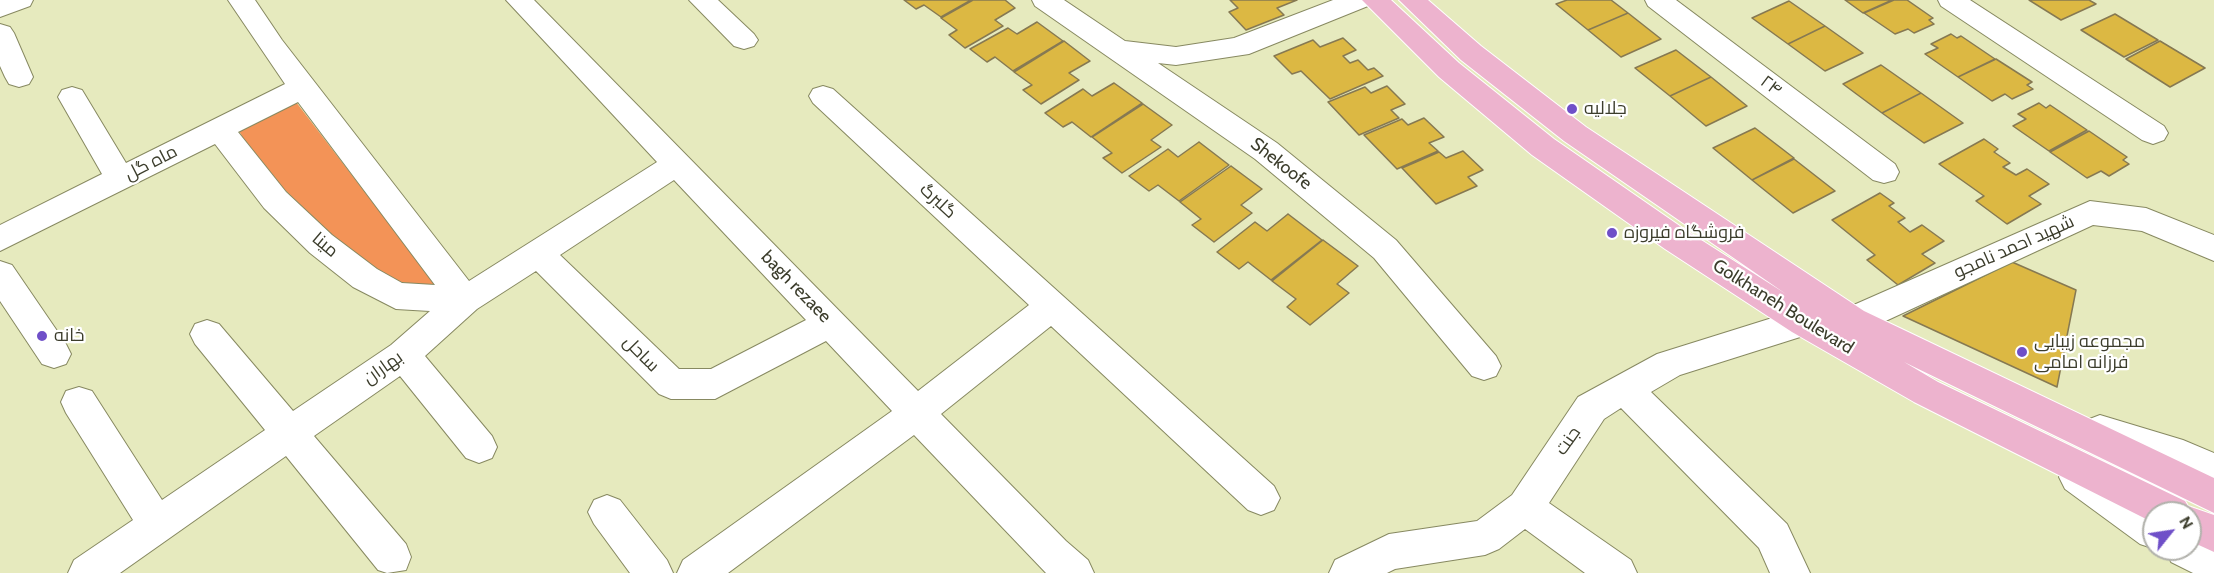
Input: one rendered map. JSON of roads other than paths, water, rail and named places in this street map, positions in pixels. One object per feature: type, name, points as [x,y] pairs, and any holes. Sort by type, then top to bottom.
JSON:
[{"type":"main road","name":"Golkhaneh Boulevard","points":[[1375,0],[1449,70],[1543,147],[1676,240],[1804,322],[1926,392],[2043,431],[2214,496]]},
{"type":"main road","name":"Golkhaneh Boulevard","points":[[1412,0],[1471,53],[1575,134],[1852,321],[2043,431],[2153,501]]},
{"type":"street","points":[[0,8],[20,0]]},
{"type":"street","points":[[241,0],[303,87],[465,300]]},
{"type":"street","name":"bagh rezaee","points":[[519,0],[1074,573]]},
{"type":"street","points":[[702,0],[744,40]]},
{"type":"street","name":"Shekoofe","points":[[1046,0],[1266,151],[1385,249],[1484,366]]},
{"type":"street","points":[[1116,49],[1176,56],[1239,46],[1358,0]]},
{"type":"street","name":"۲۴","points":[[1658,0],[1884,172]]},
{"type":"street","points":[[1951,0],[2153,134]]},
{"type":"street","points":[[0,33],[19,77]]},
{"type":"street","name":"ماه گل","points":[[0,239],[303,87]]},
{"type":"street","name":"گلبرگ","points":[[823,96],[1261,498]]},
{"type":"street","points":[[72,97],[120,179]]},
{"type":"street","name":"مینا","points":[[220,129],[238,156],[275,200],[321,244],[365,278],[396,296],[465,300]]},
{"type":"street","name":"بهاران","points":[[88,573],[403,355],[465,300],[678,164]]},
{"type":"street","name":"شهید احمد نامجو","points":[[1852,321],[2090,213],[2146,220],[2214,249]]},
{"type":"street","name":"ساحل","points":[[538,253],[671,384],[715,384],[830,323]]},
{"type":"street","points":[[0,274],[54,354]]},
{"type":"street","points":[[697,573],[917,413],[1052,306]]},
{"type":"street","name":"جنت","points":[[1349,573],[1389,552],[1485,537],[1525,507],[1591,408],[1669,364],[1804,322]]},
{"type":"street","points":[[207,334],[392,557]]},
{"type":"street","points":[[403,355],[479,447]]},
{"type":"street","points":[[1625,389],[1773,537],[1790,573]]},
{"type":"street","points":[[79,402],[158,525]]},
{"type":"street","points":[[2043,431],[2183,456],[2214,471]]},
{"type":"street","points":[[2043,431],[2142,521]]},
{"type":"street","points":[[1525,507],[1617,573]]},
{"type":"street","points":[[607,512],[653,573]]},
{"type":"place","name":"جلالیه","points":[[1572,109]]},
{"type":"place","name":"فروشگاه فیروزه","points":[[1612,233]]},
{"type":"place","name":"خانه","points":[[42,336]]},
{"type":"place","name":"مجموعه زیبایی فرزانه امامی","points":[[2022,352]]}]
